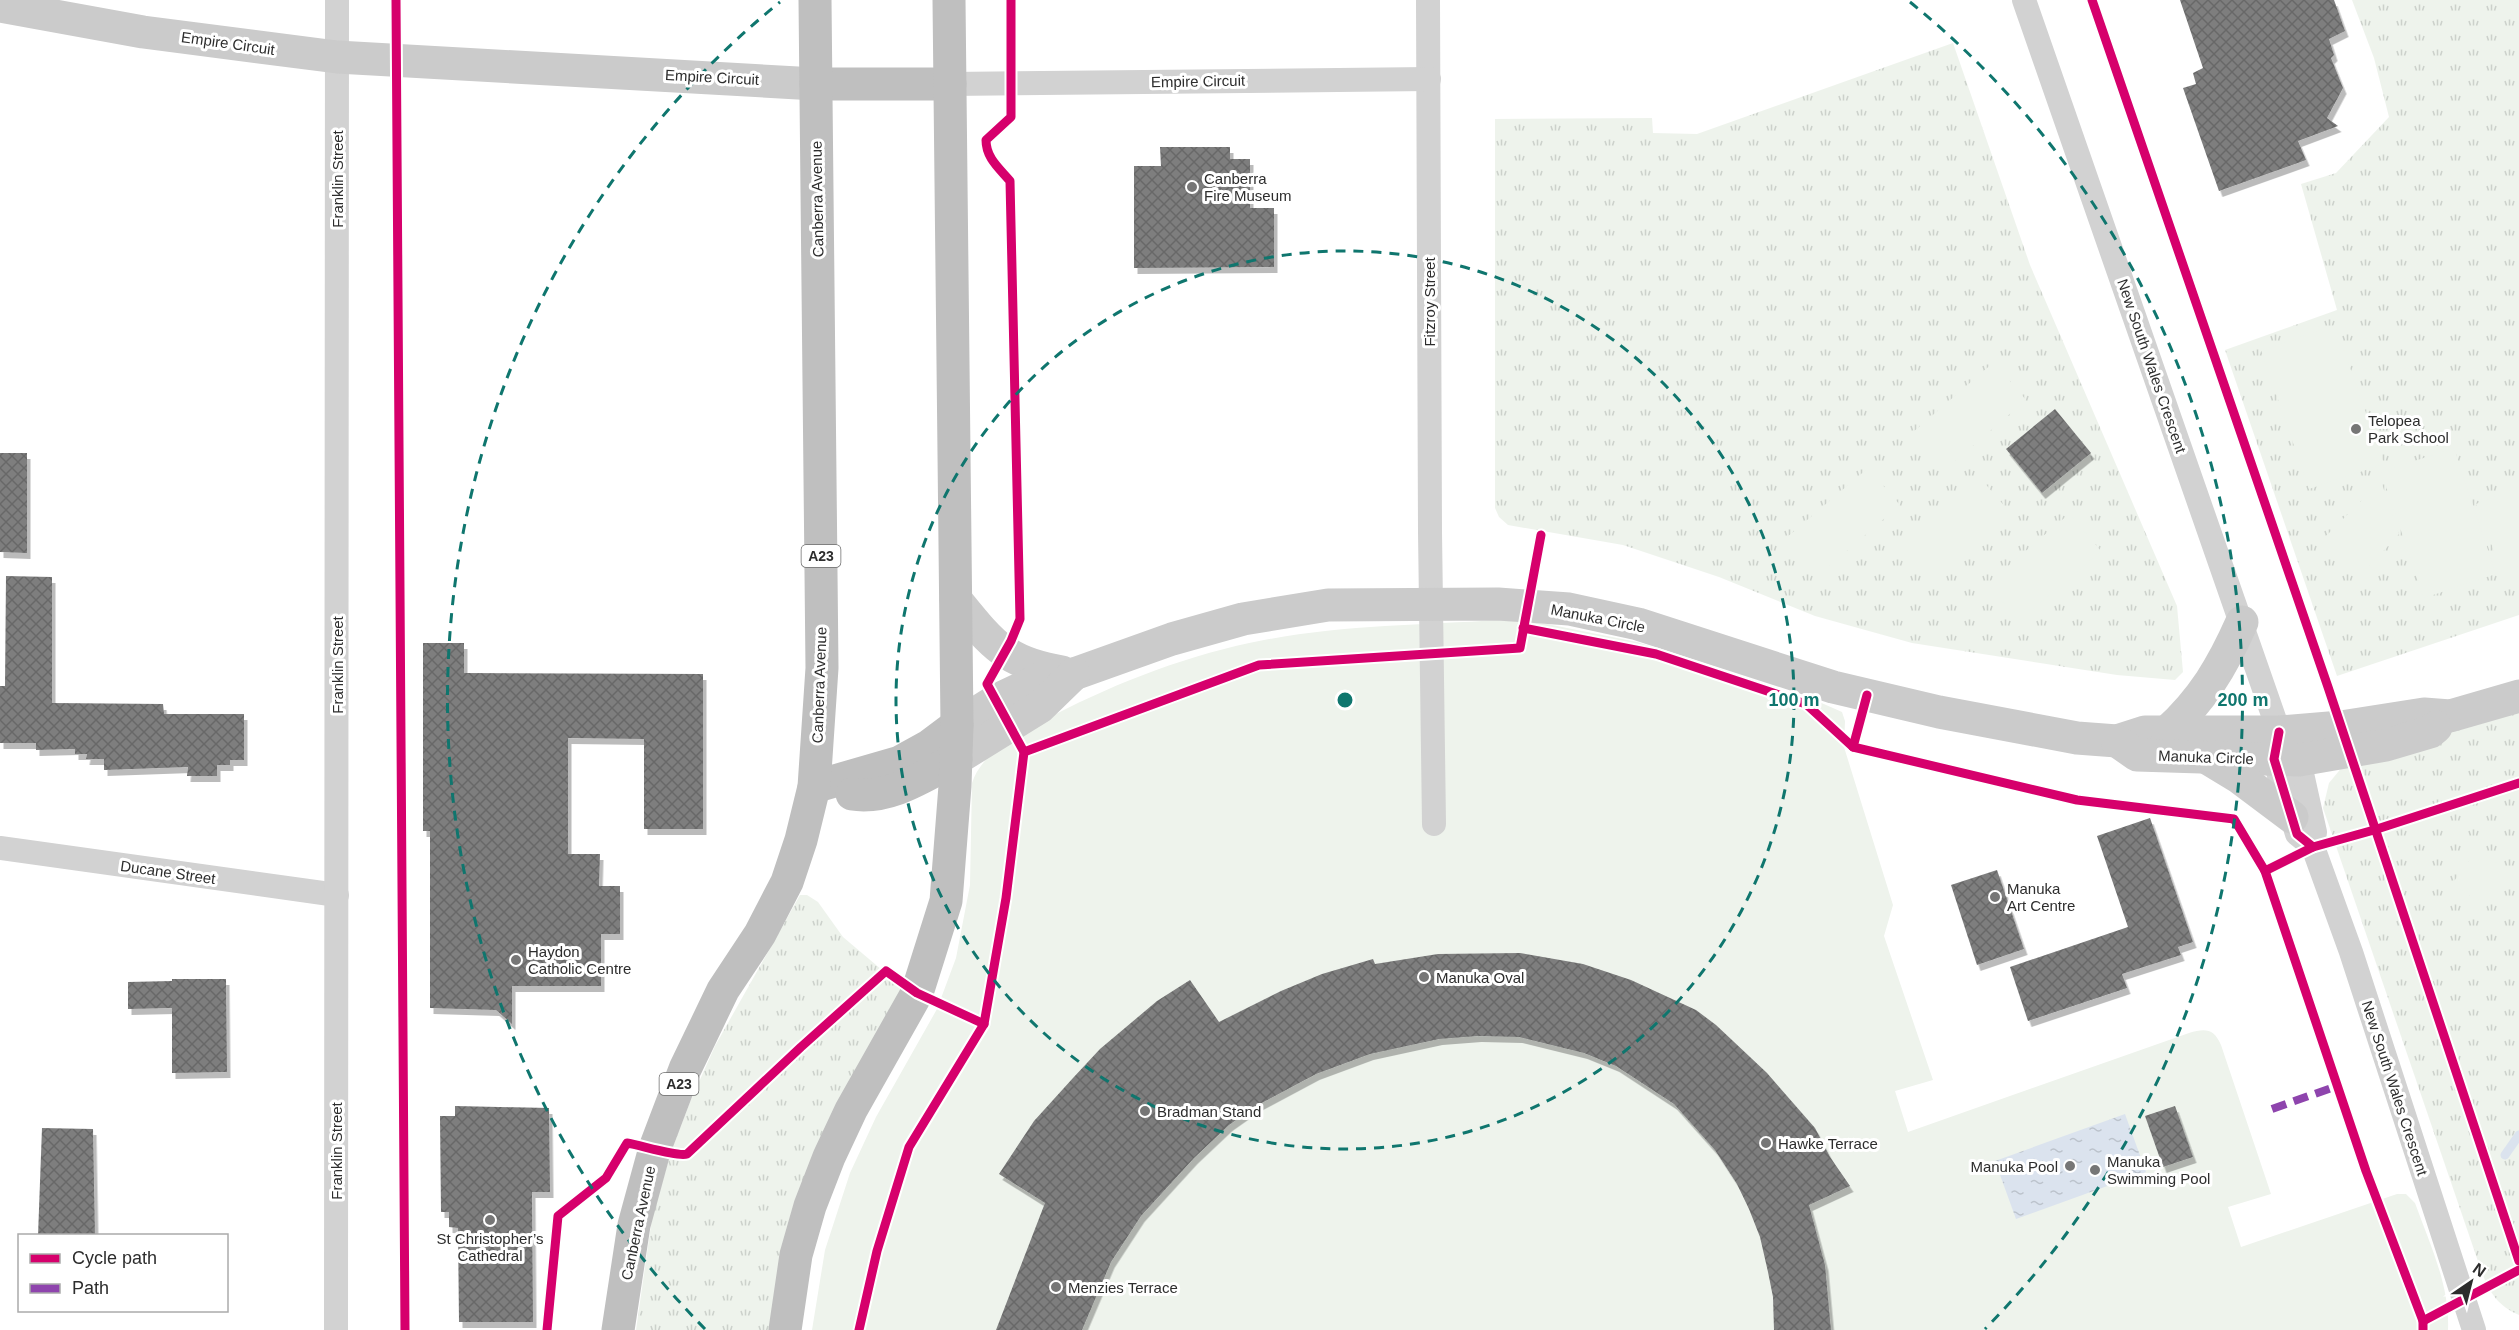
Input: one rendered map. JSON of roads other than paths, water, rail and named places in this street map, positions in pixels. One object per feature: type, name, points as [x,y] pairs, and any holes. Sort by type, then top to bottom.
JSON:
[{"type":"highway","name":"Canberra Avenue","points":[[618,1330],[634,1225],[655,1148],[685,1069],[723,990],[760,934],[788,882],[814,787],[822,668],[815,0]]},
{"type":"highway","points":[[785,1330],[796,1255],[814,1196],[851,1110],[917,993],[946,901],[957,725],[949,0]]},
{"type":"highway","name":"Empire Circuit","points":[[816,84],[940,86],[950,84]]},
{"type":"highway","points":[[814,787],[900,762],[929,746],[957,725]]},
{"type":"highway","points":[[814,787],[859,795],[877,794],[912,782],[956,759]]},
{"type":"street","name":"Franklin Street","points":[[336,1330],[337,0]]},
{"type":"street","name":"Fitzroy Street","points":[[1428,0],[1430,604],[1434,824]]},
{"type":"street","name":"New South Wales Crescent","points":[[2024,0],[2242,622],[2284,750],[2315,832],[2313,847],[2351,952],[2474,1330]]},
{"type":"street","name":"Empire Circuit","points":[[0,6],[143,32],[337,57],[816,84]]},
{"type":"street","name":"Empire Circuit","points":[[950,84],[1429,79]]},
{"type":"street","points":[[956,600],[996,646],[1016,660],[1039,668],[1074,674]]},
{"type":"street","name":"Manuka Circle","points":[[957,725],[1029,683],[1045,677],[1074,674],[1172,639],[1243,619],[1328,605],[1498,604],[1569,609],[1638,624],[1833,687],[1939,712],[2077,738],[2117,741],[2145,732],[2168,732],[2284,750]]},
{"type":"street","points":[[2168,732],[2190,711],[2208,688],[2242,622]]},
{"type":"street","name":"Manuka Circle","points":[[956,759],[1040,707],[1074,674]]},
{"type":"street","points":[[2284,750],[2386,744],[2430,732],[2451,716],[2519,696]]},
{"type":"street","name":"Manuka Circle","points":[[2117,741],[2137,755],[2207,758],[2284,750]]},
{"type":"street","name":"New South Wales Crescent","points":[[2284,750],[2292,817],[2297,834],[2313,847]]},
{"type":"street","points":[[2207,758],[2240,778],[2292,817]]},
{"type":"street","name":"Ducane Street","points":[[0,848],[337,895]]},
{"type":"water","name":"Manuka Pool","points":[[2125,1114],[2146,1172],[2016,1219],[1995,1161]]},
{"type":"waterway","points":[[2505,1155],[2519,1135]]},
{"type":"place","name":"Canberra Fire Museum","points":[[1192,187]]},
{"type":"place","name":"Telopea Park School","points":[[2356,429]]},
{"type":"place","name":"Manuka Art Centre","points":[[1995,897]]},
{"type":"place","name":"Haydon Catholic Centre","points":[[516,960]]},
{"type":"place","name":"Manuka Oval","points":[[1424,977]]},
{"type":"place","name":"Bradman Stand","points":[[1145,1111]]},
{"type":"place","name":"Hawke Terrace","points":[[1766,1143]]},
{"type":"place","name":"Manuka Pool","points":[[2070,1166]]},
{"type":"place","name":"Manuka Swimming Pool","points":[[2095,1170]]},
{"type":"place","name":"St Christopher’s Cathedral","points":[[490,1220]]},
{"type":"place","name":"Menzies Terrace","points":[[1056,1287]]}]
